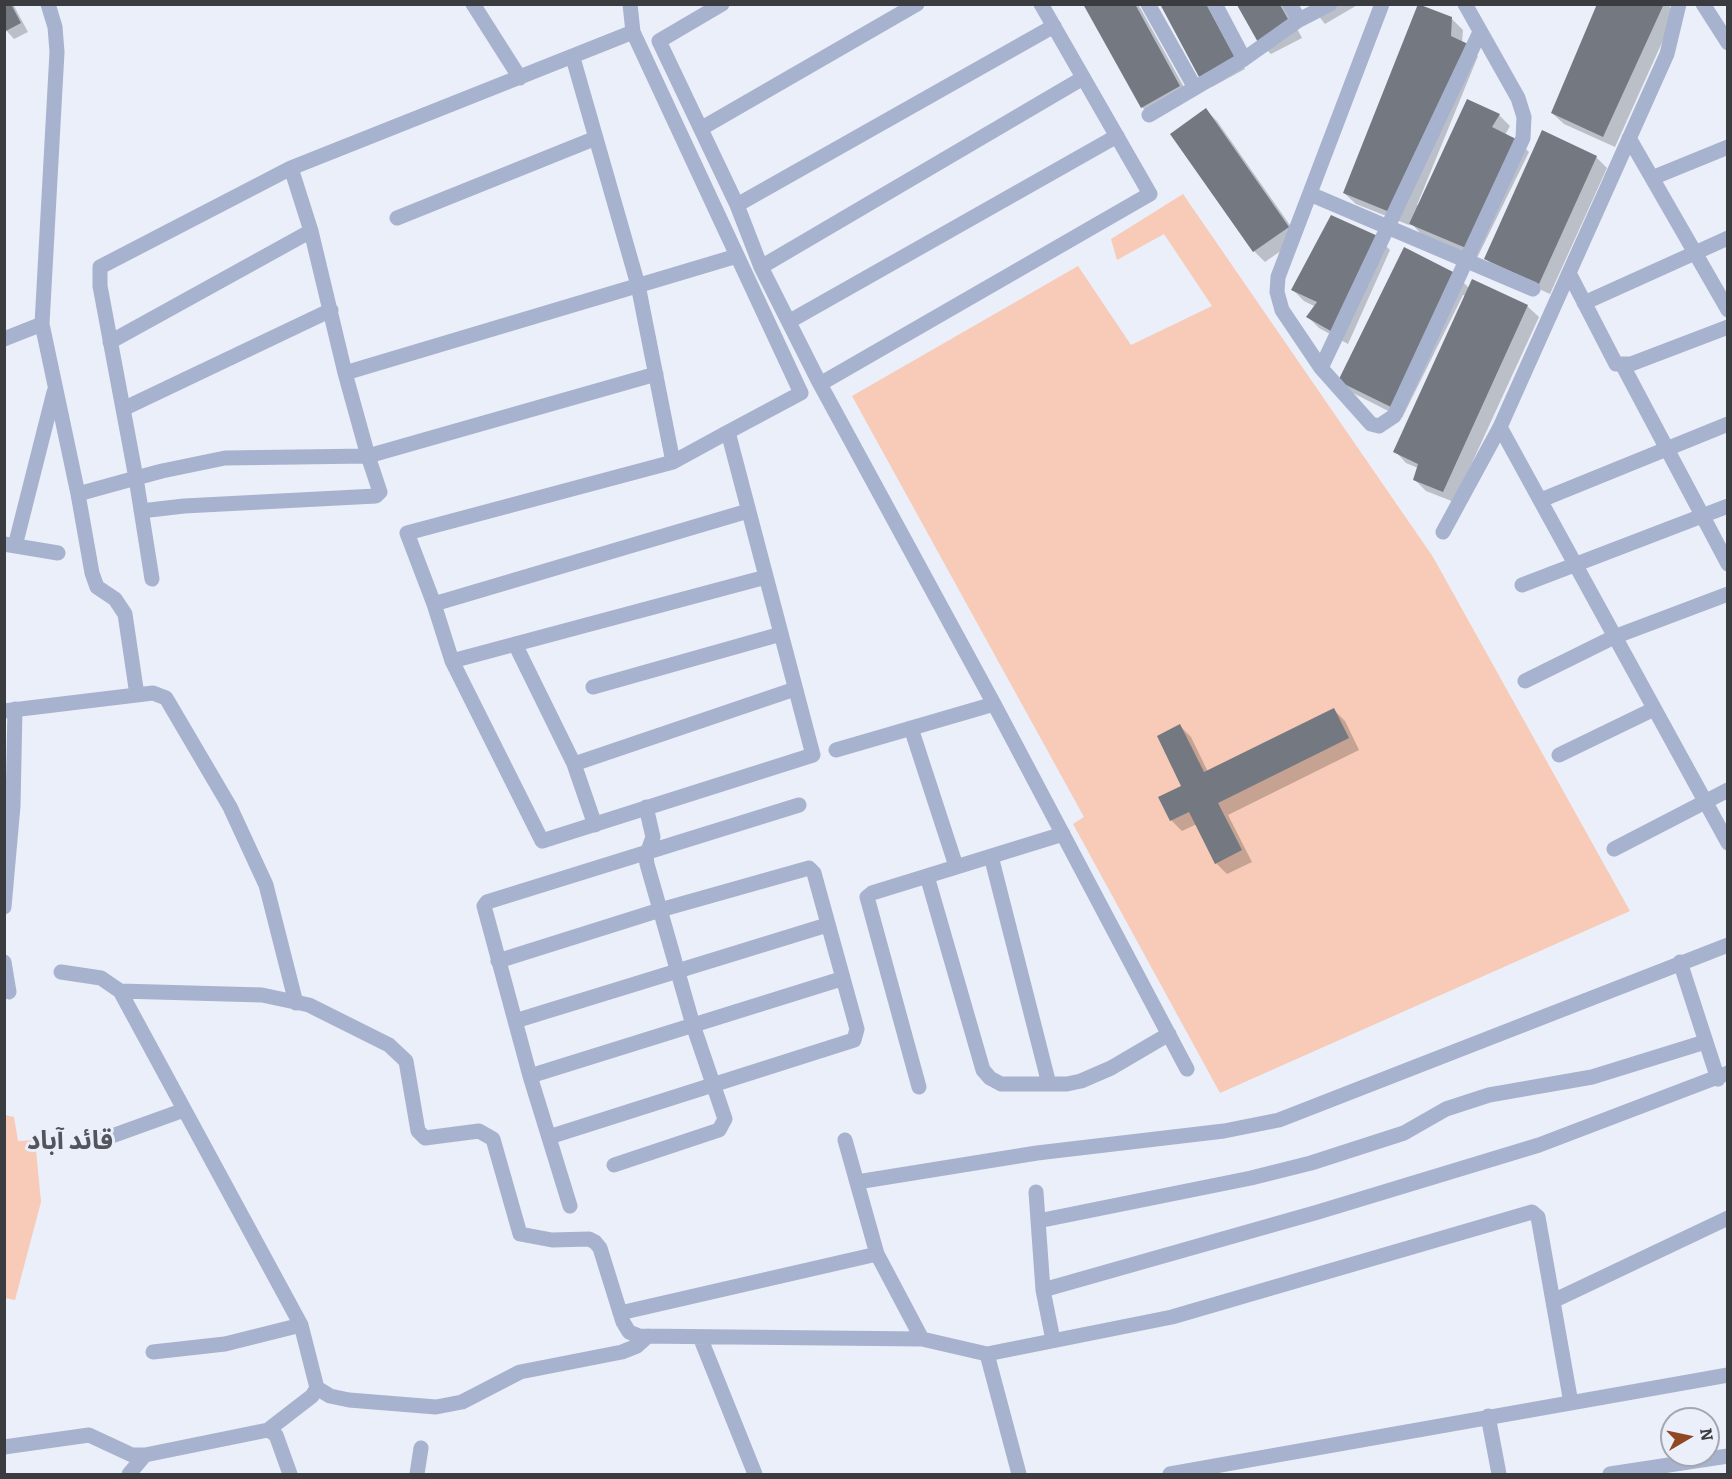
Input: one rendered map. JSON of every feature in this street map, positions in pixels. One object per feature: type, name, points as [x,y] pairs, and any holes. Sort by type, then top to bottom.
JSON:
[{"type":"street","points":[[48,4],[55,27],[57,52],[42,324],[94,582],[115,599],[125,614],[137,695]]},
{"type":"street","points":[[473,4],[520,78]]},
{"type":"street","points":[[630,4],[633,32],[801,393],[728,432],[673,462],[407,533],[434,604],[452,661],[542,841],[813,756],[728,432]]},
{"type":"street","points":[[722,4],[660,41],[737,205],[761,267],[820,384],[994,704],[1187,1069]]},
{"type":"street","points":[[702,128],[917,4]]},
{"type":"street","points":[[820,384],[1150,194],[1041,4]]},
{"type":"street","points":[[1148,4],[1194,86]]},
{"type":"street","points":[[1215,4],[1244,59]]},
{"type":"street","points":[[1290,4],[1299,20]]},
{"type":"street","points":[[1149,115],[1194,86],[1244,59],[1299,20],[1330,4]]},
{"type":"street","points":[[1382,4],[1278,277],[1277,292],[1282,310],[1321,368],[1371,424],[1379,426],[1394,416],[1523,138],[1524,117],[1518,98],[1465,4]]},
{"type":"street","points":[[1443,532],[1500,427],[1569,273],[1666,54],[1679,4]]},
{"type":"street","points":[[1703,4],[1728,43]]},
{"type":"street","points":[[737,205],[1053,26]]},
{"type":"street","points":[[152,579],[136,478],[100,286],[100,267],[291,168],[573,58],[633,32]]},
{"type":"street","points":[[1321,368],[1480,32]]},
{"type":"street","points":[[573,58],[638,285],[673,462]]},
{"type":"street","points":[[761,267],[1083,78]]},
{"type":"street","points":[[790,321],[1117,136]]},
{"type":"street","points":[[397,218],[596,138]]},
{"type":"street","points":[[1629,138],[1728,310]]},
{"type":"street","points":[[1652,178],[1728,147]]},
{"type":"street","points":[[141,511],[184,506],[376,496],[380,492],[345,373],[311,231],[291,168]]},
{"type":"street","points":[[1310,194],[1533,289]]},
{"type":"street","points":[[110,342],[311,231]]},
{"type":"street","points":[[1584,303],[1728,238]]},
{"type":"street","points":[[345,373],[737,256]]},
{"type":"street","points":[[1569,273],[1612,360],[1623,366],[1728,564]]},
{"type":"street","points":[[123,409],[331,310]]},
{"type":"street","points":[[4,339],[42,324]]},
{"type":"street","points":[[1623,366],[1728,327]]},
{"type":"street","points":[[78,494],[225,458],[368,456],[656,374]]},
{"type":"street","points":[[56,388],[10,545],[58,553]]},
{"type":"street","points":[[1540,500],[1728,424]]},
{"type":"street","points":[[1500,427],[1728,843]]},
{"type":"street","points":[[1522,585],[1728,506]]},
{"type":"street","points":[[434,604],[748,511]]},
{"type":"street","points":[[452,661],[766,577]]},
{"type":"street","points":[[1525,681],[1614,637],[1728,594]]},
{"type":"street","points":[[593,687],[781,634]]},
{"type":"street","points":[[514,644],[574,764],[595,825]]},
{"type":"street","points":[[574,764],[795,689]]},
{"type":"street","points":[[4,907],[13,806],[10,710],[153,693],[166,698],[230,807],[266,885],[296,1003]]},
{"type":"street","points":[[836,750],[994,704]]},
{"type":"street","points":[[1559,755],[1654,710]]},
{"type":"street","points":[[911,728],[956,866]]},
{"type":"street","points":[[1614,849],[1728,790]]},
{"type":"street","points":[[570,1206],[483,910],[487,902],[799,805]]},
{"type":"street","points":[[615,1165],[719,1130],[725,1119],[693,1025],[647,864],[648,851],[653,837],[646,807]]},
{"type":"street","points":[[919,1087],[867,904],[867,897],[872,893],[956,866],[1063,834]]},
{"type":"street","points":[[991,856],[1049,1084]]},
{"type":"street","points":[[498,961],[660,910],[809,868],[814,873],[841,979],[857,1029],[854,1040],[549,1137]]},
{"type":"street","points":[[927,876],[983,1070],[990,1078],[1001,1084],[1081,1081],[1111,1068],[1169,1034]]},
{"type":"street","points":[[515,1021],[677,969],[827,925]]},
{"type":"street","points":[[857,1182],[1037,1153],[1224,1131],[1279,1120],[1728,945]]},
{"type":"street","points":[[1043,1290],[1318,1212],[1528,1148],[1723,1076],[1705,1042],[1680,962]]},
{"type":"street","points":[[4,963],[9,992]]},
{"type":"street","points":[[61,972],[101,978],[120,991],[301,1325],[317,1388],[330,1396],[349,1400],[436,1407],[462,1402],[520,1372],[622,1352],[637,1346],[648,1336]]},
{"type":"street","points":[[530,1076],[841,979]]},
{"type":"street","points":[[120,991],[262,995],[309,1005],[389,1044],[406,1061],[418,1131],[425,1138],[479,1131],[494,1139],[520,1234],[552,1240],[589,1239],[595,1242],[600,1248],[620,1313],[629,1332],[648,1336],[922,1339],[987,1354],[1172,1317],[1532,1212],[1538,1217],[1571,1403]]},
{"type":"street","points":[[1038,1221],[1251,1178],[1311,1163],[1404,1132],[1446,1109],[1489,1095],[1592,1077],[1705,1042]]},
{"type":"street","points":[[98,1141],[184,1110]]},
{"type":"street","points":[[845,1140],[878,1254],[922,1339]]},
{"type":"street","points":[[1036,1192],[1043,1290],[1053,1340]]},
{"type":"street","points":[[1553,1301],[1728,1218]]},
{"type":"street","points":[[620,1313],[878,1254]]},
{"type":"street","points":[[153,1352],[225,1344],[301,1325]]},
{"type":"street","points":[[700,1337],[756,1474]]},
{"type":"street","points":[[987,1354],[1019,1474]]},
{"type":"street","points":[[1170,1474],[1230,1468],[1488,1416],[1728,1375]]},
{"type":"street","points":[[4,1447],[89,1435],[132,1455],[145,1455],[268,1430],[312,1396],[317,1388]]},
{"type":"street","points":[[1488,1416],[1499,1474]]},
{"type":"street","points":[[268,1430],[276,1435],[290,1474]]},
{"type":"street","points":[[417,1474],[421,1448]]},
{"type":"street","points":[[129,1474],[145,1455]]},
{"type":"street","points":[[1610,1474],[1728,1456]]},
{"type":"shaded area","points":[[1183,194],[1433,557],[1630,911],[1220,1093],[1073,824],[1084,817],[852,396],[1078,266],[1131,345],[1212,306],[1164,234],[1117,260],[1111,239]]},
{"type":"shaded area","points":[[5,1115],[14,1117],[18,1141],[35,1140],[41,1202],[15,1300],[5,1298]]},
{"type":"building","points":[[4,4],[11,4],[21,23],[4,32]]},
{"type":"building","points":[[1083,4],[1135,4],[1180,86],[1141,108]]},
{"type":"building","points":[[1160,4],[1206,4],[1235,58],[1199,77]]},
{"type":"building","points":[[1418,4],[1452,17],[1451,36],[1468,44],[1397,215],[1343,193]]},
{"type":"building","points":[[1597,4],[1663,6],[1603,137],[1551,113]]},
{"type":"building","points":[[1237,5],[1280,5],[1292,26],[1259,44]]},
{"type":"building","points":[[1467,99],[1500,114],[1492,127],[1518,140],[1466,248],[1409,224]]},
{"type":"building","points":[[1206,108],[1289,227],[1253,252],[1170,134]]},
{"type":"building","points":[[1542,130],[1597,156],[1539,284],[1484,259]]},
{"type":"building","points":[[1331,215],[1380,237],[1336,334],[1306,317],[1317,302],[1291,290]]},
{"type":"building","points":[[1404,247],[1457,274],[1391,407],[1338,381]]},
{"type":"building","points":[[1472,279],[1528,305],[1443,492],[1413,480],[1418,464],[1393,452]]},
{"type":"building","points":[[1334,708],[1349,738],[1218,803],[1242,850],[1215,864],[1189,812],[1170,821],[1158,797],[1181,786],[1157,736],[1180,724],[1204,772]]},
{"type":"district","name":"قائد آباد","points":[[70,1142]]}]
